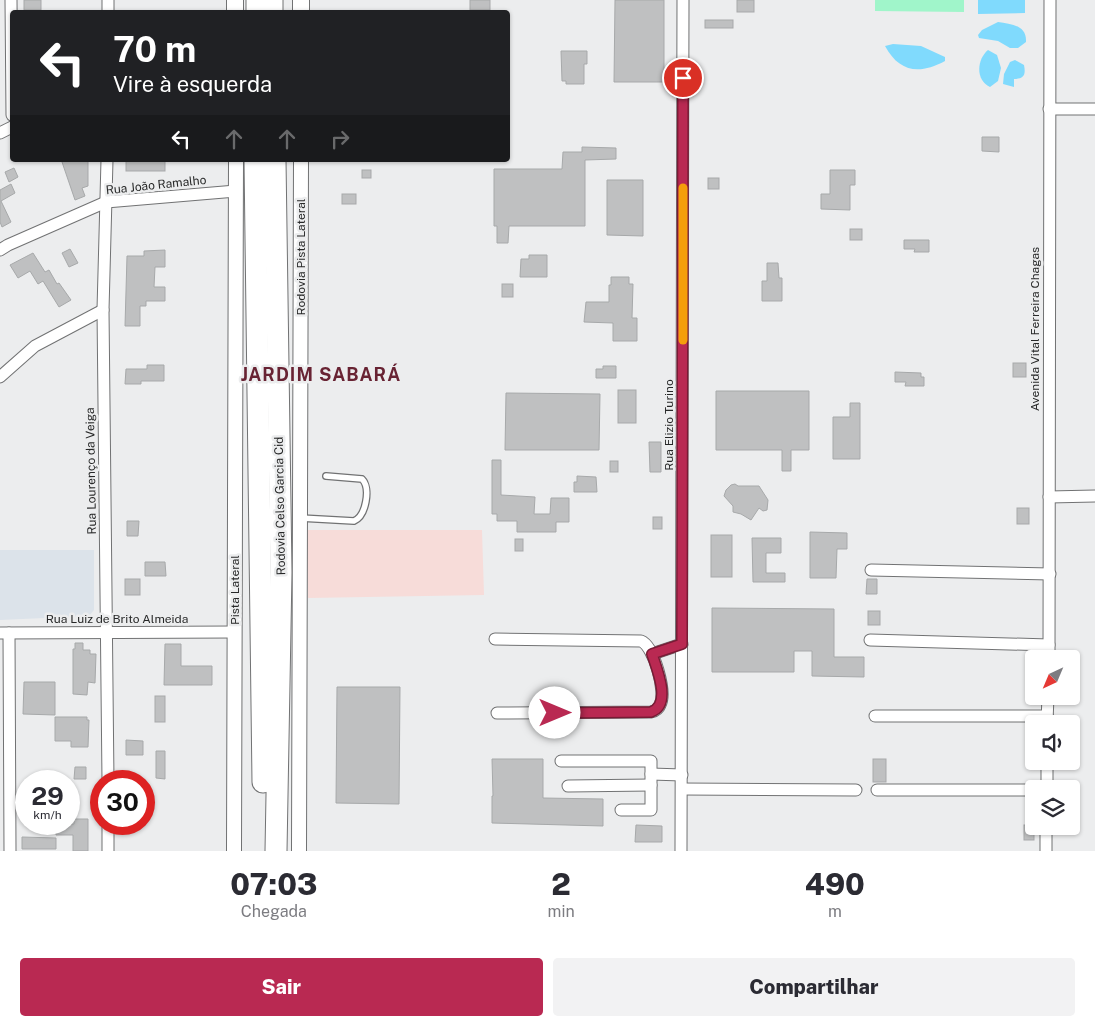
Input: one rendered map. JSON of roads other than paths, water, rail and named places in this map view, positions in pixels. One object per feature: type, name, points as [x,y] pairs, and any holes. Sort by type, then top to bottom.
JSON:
[{"type":"highway","points":[[245,187],[251,162]]},
{"type":"highway","name":"Rodovia Celso Garcia Cid","points":[[254,162],[245,187],[263,773],[262,851]]},
{"type":"highway","name":"Rodovia Celso Garcia Cid","points":[[275,162],[281,572],[276,851]]},
{"type":"highway","points":[[276,235],[290,162]]},
{"type":"street","name":"Rua Elizio Turino","points":[[681,851],[683,0]]},
{"type":"street","name":"Avenida Vital Ferreira Chagas","points":[[1049,650],[1050,0]]},
{"type":"street","points":[[1049,109],[1095,109]]},
{"type":"street","name":"Rua Lourenço da Veiga","points":[[107,162],[103,310],[108,770]]},
{"type":"street","points":[[237,162],[245,187]]},
{"type":"street","name":"Rodovia Pista Lateral","points":[[300,518],[301,162]]},
{"type":"street","name":"Rua João Ramalho","points":[[0,250],[8,244],[106,202],[245,187]]},
{"type":"street","name":"Pista Lateral","points":[[234,851],[236,329],[245,187]]},
{"type":"street","points":[[0,377],[35,346],[103,310]]},
{"type":"street","points":[[1049,497],[1095,496]]},
{"type":"street","points":[[299,851],[300,518]]},
{"type":"street","points":[[871,570],[1050,574]]},
{"type":"street","name":"Rua Luiz de Brito Almeida","points":[[4,633],[234,632]]},
{"type":"street","points":[[4,633],[10,851]]},
{"type":"street","points":[[496,639],[641,641],[646,643],[652,654],[661,680],[661,704],[657,710],[651,712],[497,713]]},
{"type":"street","points":[[870,640],[1049,645]]},
{"type":"street","points":[[652,654],[682,644]]},
{"type":"street","points":[[874,716],[1025,719]]},
{"type":"street","points":[[561,761],[651,761],[651,810],[621,810]]},
{"type":"street","points":[[568,786],[651,779],[682,774]]},
{"type":"street","points":[[682,789],[856,790]]},
{"type":"street","points":[[877,790],[1025,790]]},
{"type":"street","points":[[108,835],[108,851]]},
{"type":"street","points":[[1046,835],[1046,851]]},
{"type":"lane","points":[[300,518],[354,521],[364,512],[367,489],[362,479],[326,476]]},
{"type":"water","points":[[978,0],[1025,0],[1025,13],[978,14]]},
{"type":"water","points":[[998,22],[1017,26],[1024,32],[1026,42],[1018,48],[1010,48],[998,41],[979,38],[978,35],[982,30]]},
{"type":"water","points":[[893,44],[921,46],[945,57],[945,61],[927,68],[918,69],[903,66],[891,55],[885,46]]},
{"type":"water","points":[[988,50],[997,55],[1001,68],[998,81],[990,87],[982,80],[979,69],[984,54]]},
{"type":"water","points":[[1015,60],[1024,65],[1025,71],[1024,76],[1014,79],[1014,87],[1003,84],[1004,74],[1010,62]]},
{"type":"district","name":"JARDIM SABARÁ","points":[[321,374]]}]
